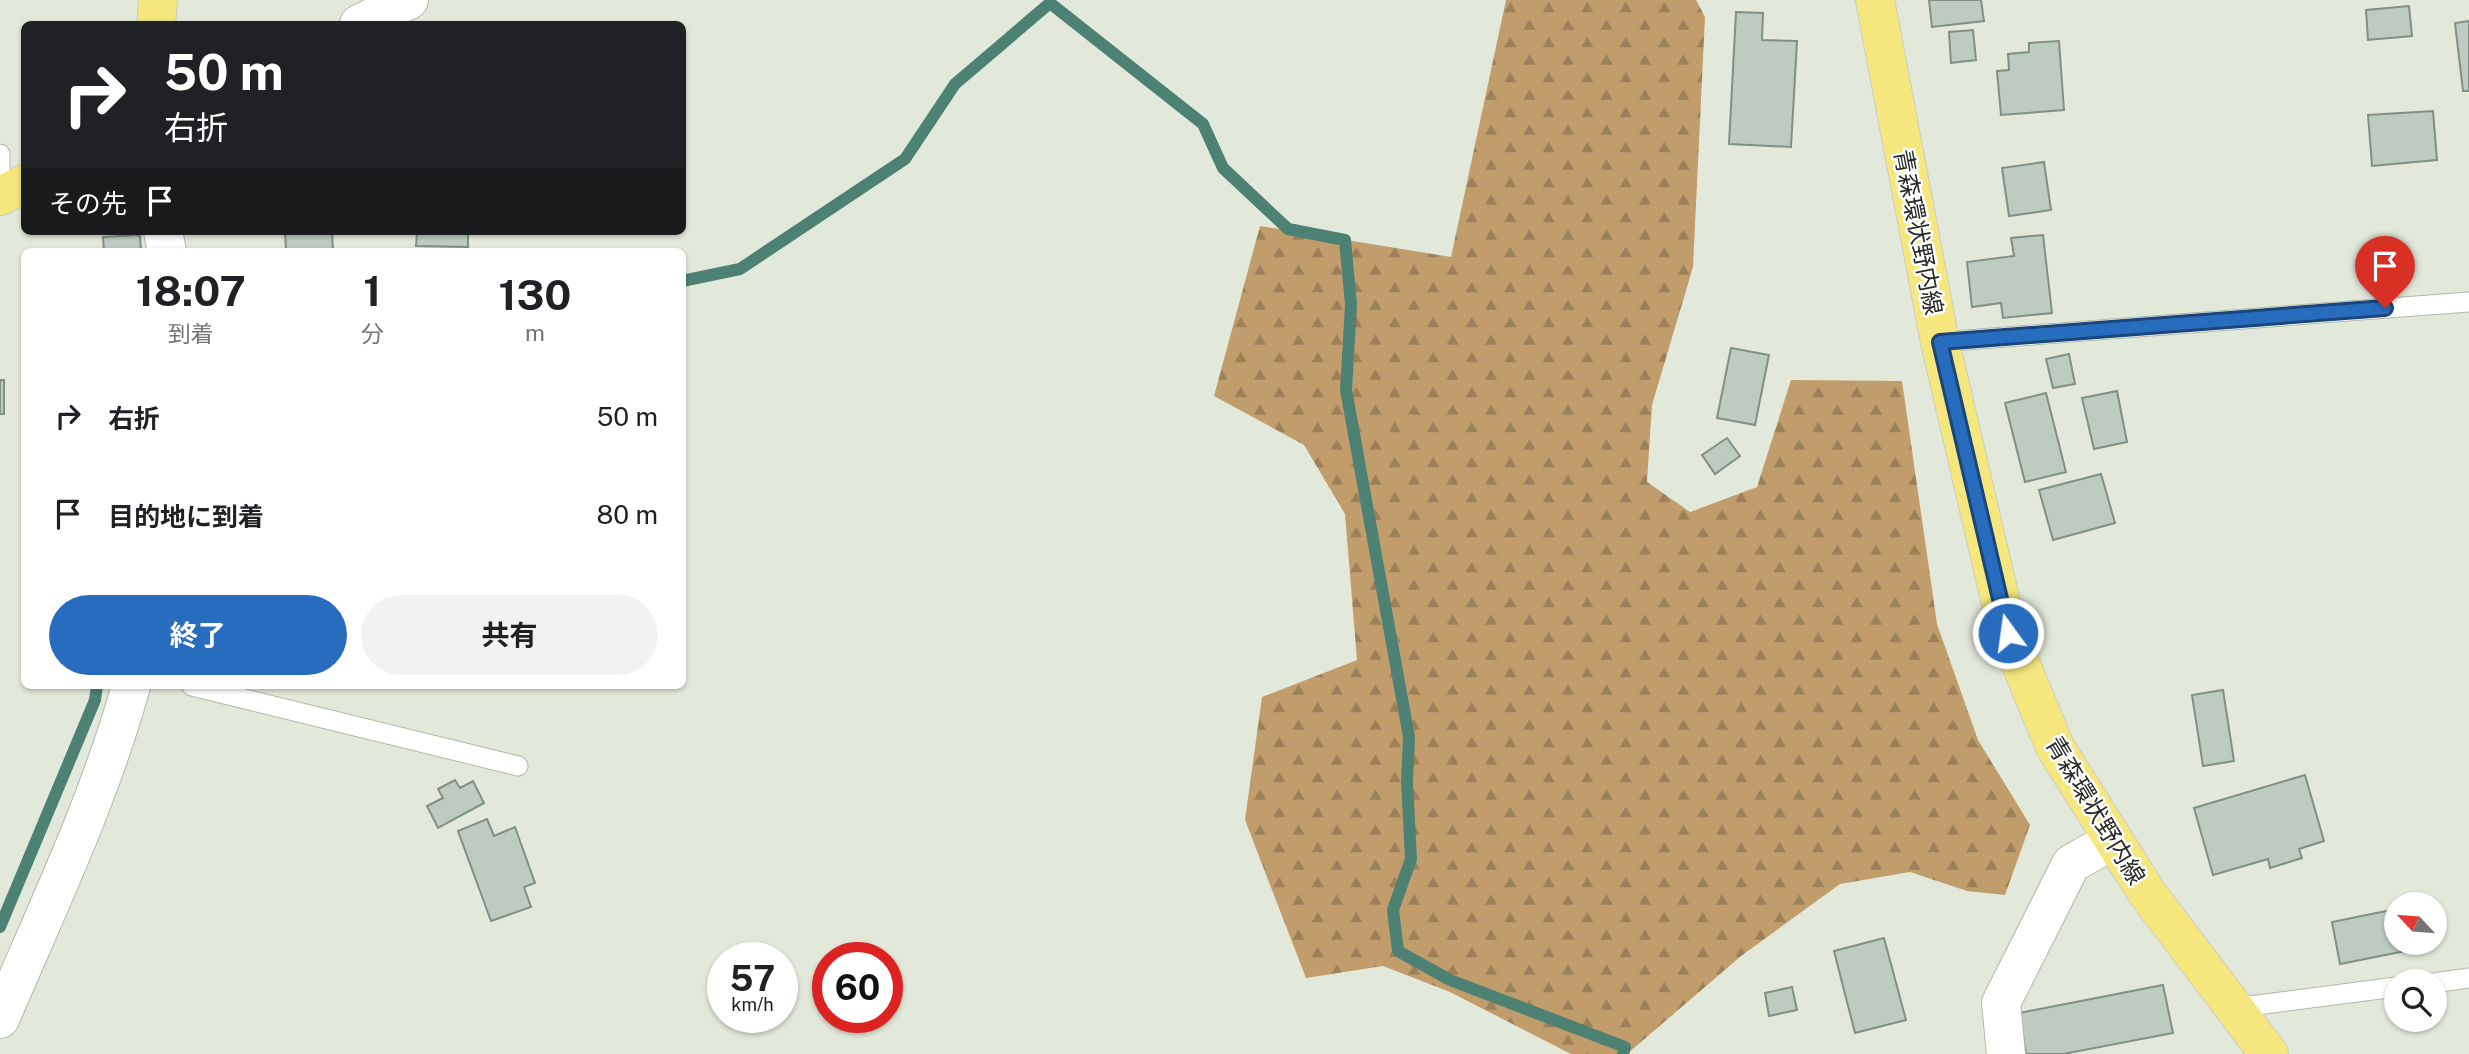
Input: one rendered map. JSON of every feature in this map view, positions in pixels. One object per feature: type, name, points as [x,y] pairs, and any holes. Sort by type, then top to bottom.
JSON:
[{"type":"main road","points":[[156,21],[158,0]]},
{"type":"main road","name":"青森環状野内線","points":[[1875,0],[1940,342],[2008,633],[2055,747],[2147,893],[2269,1054]]},
{"type":"main road","points":[[0,194],[21,185]]},
{"type":"street","points":[[365,21],[409,0]]},
{"type":"street","points":[[0,1019],[78,837],[119,727],[130,689]]},
{"type":"street","points":[[2006,1054],[2001,1003],[2071,864],[2113,840]]},
{"type":"lane","points":[[0,154],[0,194]]},
{"type":"lane","points":[[1940,342],[2469,302]]},
{"type":"lane","points":[[204,689],[518,766]]},
{"type":"lane","points":[[2447,981],[2469,978]]},
{"type":"lane","points":[[2234,1008],[2384,989]]},
{"type":"green space","points":[[1506,0],[1696,0],[1705,17],[1693,267],[1652,405],[1647,482],[1690,512],[1757,487],[1791,380],[1902,381],[1937,624],[1978,740],[2030,825],[2005,895],[1967,891],[1910,872],[1840,884],[1741,956],[1627,1054],[1571,1054],[1450,992],[1383,966],[1306,978],[1245,820],[1262,697],[1357,660],[1345,514],[1304,445],[1214,396],[1260,226],[1451,257]]},
{"type":"building","points":[[1929,0],[1981,0],[1984,21],[1932,27]]},
{"type":"building","points":[[2409,6],[2412,36],[2368,40],[2366,10]]},
{"type":"building","points":[[1736,12],[1763,13],[1762,40],[1797,41],[1791,147],[1729,144]]},
{"type":"building","points":[[2469,21],[2469,91],[2463,91],[2455,23]]},
{"type":"building","points":[[1973,30],[1976,60],[1951,63],[1949,32]]},
{"type":"building","points":[[2059,41],[2064,110],[2001,115],[1997,71],[2009,70],[2008,54],[2029,52],[2029,43]]},
{"type":"building","points":[[2433,111],[2437,160],[2372,166],[2368,115]]},
{"type":"building","points":[[2044,162],[2051,210],[2009,216],[2002,168]]},
{"type":"building","points":[[140,235],[141,248],[104,248],[103,237]]},
{"type":"building","points":[[285,235],[332,235],[333,248],[286,248]]},
{"type":"building","points":[[417,235],[468,235],[468,247],[416,246]]},
{"type":"building","points":[[2043,235],[2052,313],[2003,318],[2001,303],[1972,307],[1967,262],[2014,256],[2011,238]]},
{"type":"building","points":[[1731,348],[1769,355],[1755,425],[1717,418]]},
{"type":"building","points":[[2069,354],[2075,384],[2053,388],[2046,359]]},
{"type":"building","points":[[0,380],[4,380],[4,414],[0,414]]},
{"type":"building","points":[[2117,391],[2127,442],[2094,449],[2082,398]]},
{"type":"building","points":[[2046,393],[2066,472],[2025,482],[2005,403]]},
{"type":"building","points":[[1727,438],[1740,456],[1715,474],[1702,455]]},
{"type":"building","points":[[2101,474],[2115,523],[2053,540],[2039,490]]},
{"type":"building","points":[[2223,690],[2234,761],[2203,766],[2192,695]]},
{"type":"building","points":[[2305,775],[2324,841],[2299,849],[2302,858],[2270,868],[2268,859],[2213,875],[2194,808]]},
{"type":"building","points":[[455,780],[460,788],[473,781],[484,803],[438,828],[427,806],[443,798],[438,789]]},
{"type":"building","points":[[487,819],[494,836],[515,827],[535,883],[524,887],[531,907],[491,921],[458,831]]},
{"type":"building","points":[[2384,911],[2384,955],[2340,964],[2332,922]]},
{"type":"building","points":[[1884,938],[1906,1020],[1855,1033],[1834,951]]},
{"type":"building","points":[[2163,985],[2173,1033],[2063,1054],[2026,1054],[2019,1013]]},
{"type":"building","points":[[1792,987],[1797,1010],[1769,1016],[1765,993]]},
{"type":"waterway","points":[[686,280],[740,269],[905,159],[955,84],[1050,3],[1203,124],[1223,168],[1288,229],[1345,240],[1351,305],[1346,390],[1409,737],[1407,782],[1411,859],[1393,910],[1398,951],[1450,980],[1625,1047],[1623,1054]]},
{"type":"waterway","points":[[0,927],[95,700],[97,689]]},
{"type":"route","points":[[2008,633],[1940,342],[2385,308]]}]
